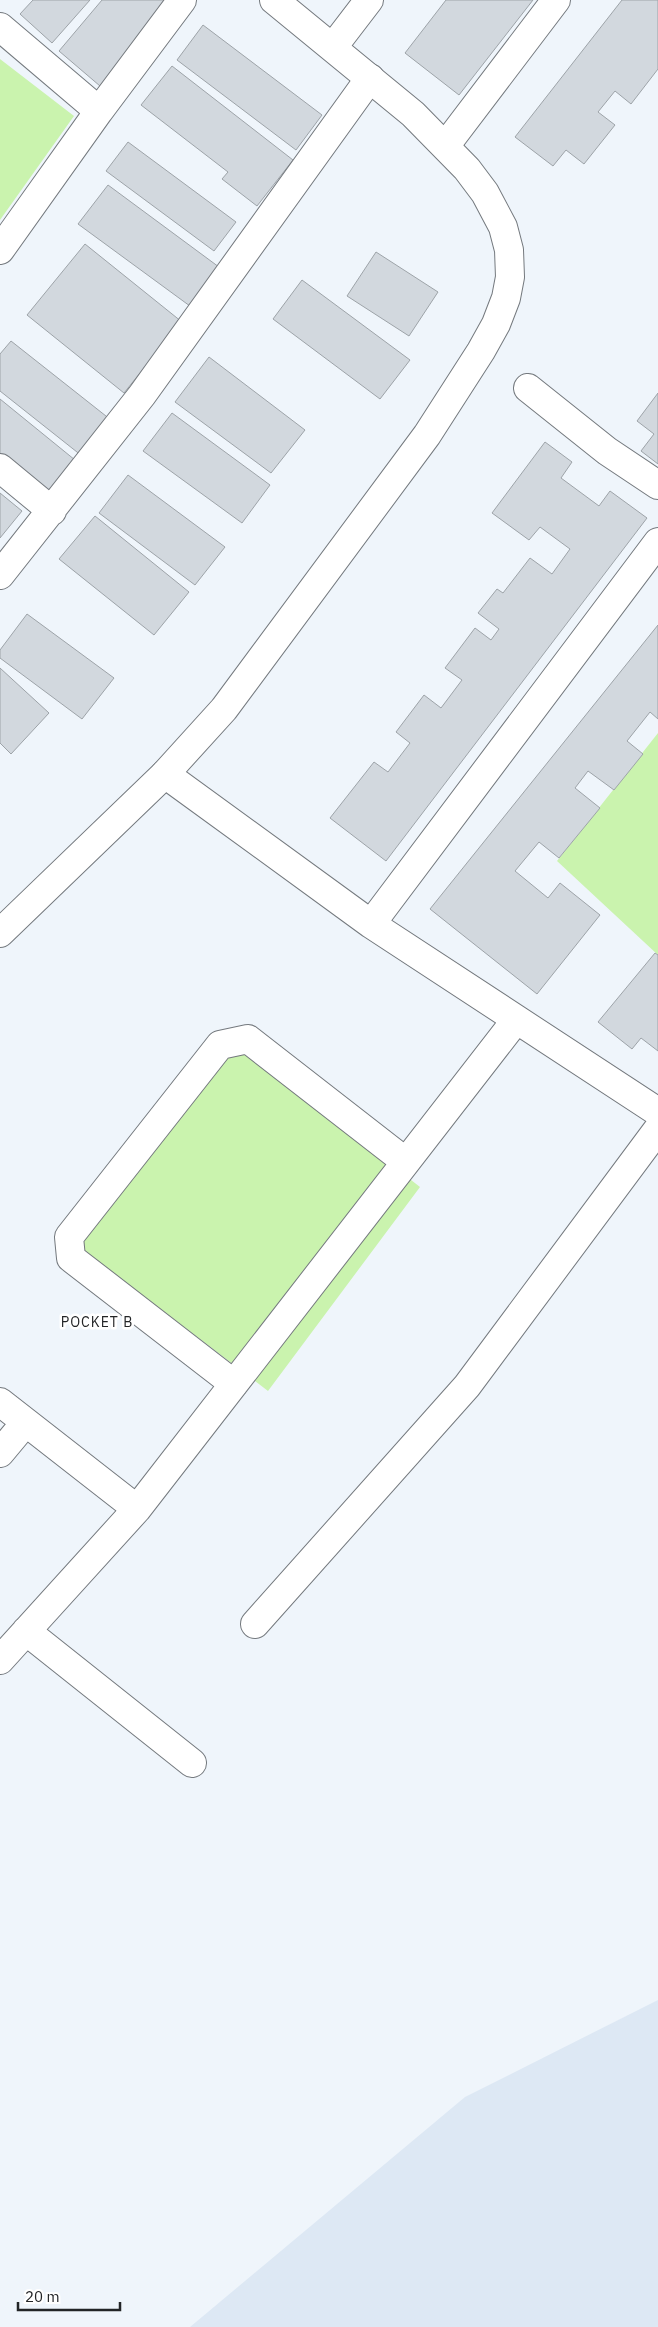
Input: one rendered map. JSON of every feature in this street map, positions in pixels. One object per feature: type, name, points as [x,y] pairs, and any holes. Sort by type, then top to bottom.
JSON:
[{"type":"street","points":[[0,250],[99,111],[182,0]]},
{"type":"street","points":[[0,932],[165,774],[224,709],[428,435],[482,351],[496,324],[506,298],[510,277],[509,250],[503,227],[485,193],[446,145],[413,114],[274,0]]},
{"type":"street","points":[[333,48],[369,0]]},
{"type":"street","points":[[446,145],[556,0]]},
{"type":"street","points":[[0,27],[99,111]]},
{"type":"street","points":[[0,575],[52,512],[142,396],[370,78]]},
{"type":"street","points":[[528,388],[607,451],[658,485]]},
{"type":"street","points":[[0,468],[52,512]]},
{"type":"street","points":[[371,924],[658,542]]},
{"type":"street","points":[[165,774],[371,924],[658,1112]]},
{"type":"street","points":[[0,1660],[137,1509],[516,1020]]},
{"type":"street","points":[[234,1384],[71,1258],[69,1237],[220,1045],[248,1039],[406,1162]]},
{"type":"street","points":[[255,1624],[467,1386],[658,1129]]},
{"type":"street","points":[[0,1402],[137,1509]]},
{"type":"street","points":[[0,1454],[25,1423]]},
{"type":"street","points":[[26,1631],[192,1764]]},
{"type":"shaded area","points":[[658,2000],[658,2327],[190,2327],[465,2097]]},
{"type":"green space","points":[[0,59],[74,116],[0,220]]},
{"type":"green space","points":[[658,733],[658,955],[557,861]]},
{"type":"green space","points":[[237,1044],[420,1187],[268,1391],[79,1247]]},
{"type":"building","points":[[33,0],[90,0],[52,43],[20,14]]},
{"type":"building","points":[[102,0],[172,0],[100,86],[59,51]]},
{"type":"building","points":[[446,0],[533,0],[459,95],[405,53]]},
{"type":"building","points":[[622,0],[658,0],[658,69],[631,104],[615,91],[598,112],[615,125],[584,164],[566,150],[553,166],[515,137]]},
{"type":"building","points":[[203,25],[322,115],[296,150],[177,60]]},
{"type":"building","points":[[172,66],[293,160],[257,206],[222,179],[228,172],[141,105]]},
{"type":"building","points":[[128,142],[236,222],[214,251],[106,171]]},
{"type":"building","points":[[108,185],[223,270],[194,309],[78,224]]},
{"type":"building","points":[[85,244],[187,326],[154,367],[148,363],[124,393],[27,315]]},
{"type":"building","points":[[376,252],[438,292],[409,336],[347,296]]},
{"type":"building","points":[[302,280],[410,360],[380,399],[273,319]]},
{"type":"building","points":[[11,341],[111,420],[82,456],[0,391],[0,354]]},
{"type":"building","points":[[209,357],[305,430],[271,473],[175,402]]},
{"type":"building","points":[[658,393],[658,464],[641,451],[654,434],[637,421]]},
{"type":"building","points":[[0,399],[75,460],[47,493],[0,455]]},
{"type":"building","points":[[172,413],[270,485],[242,523],[143,451]]},
{"type":"building","points":[[545,442],[572,462],[561,478],[599,506],[610,491],[647,518],[386,861],[330,818],[374,762],[388,772],[410,743],[396,732],[424,695],[441,708],[462,680],[445,668],[475,628],[491,640],[499,629],[478,613],[497,589],[503,593],[530,558],[552,574],[570,549],[540,527],[529,540],[492,513]]},
{"type":"building","points":[[128,475],[225,547],[195,585],[99,513]]},
{"type":"building","points":[[0,493],[22,511],[0,538]]},
{"type":"building","points":[[95,516],[189,592],[154,635],[59,559]]},
{"type":"building","points":[[27,614],[114,678],[82,719],[0,658],[0,650]]},
{"type":"building","points":[[658,625],[658,719],[650,712],[627,741],[643,754],[614,790],[588,771],[575,788],[600,808],[559,858],[539,842],[515,871],[548,898],[560,883],[600,915],[537,994],[430,909]]},
{"type":"building","points":[[0,668],[49,713],[11,754],[0,743]]},
{"type":"building","points":[[655,953],[658,955],[658,1051],[641,1038],[632,1049],[598,1022]]},
{"type":"district","name":"POCKET B","points":[[97,1322]]}]
